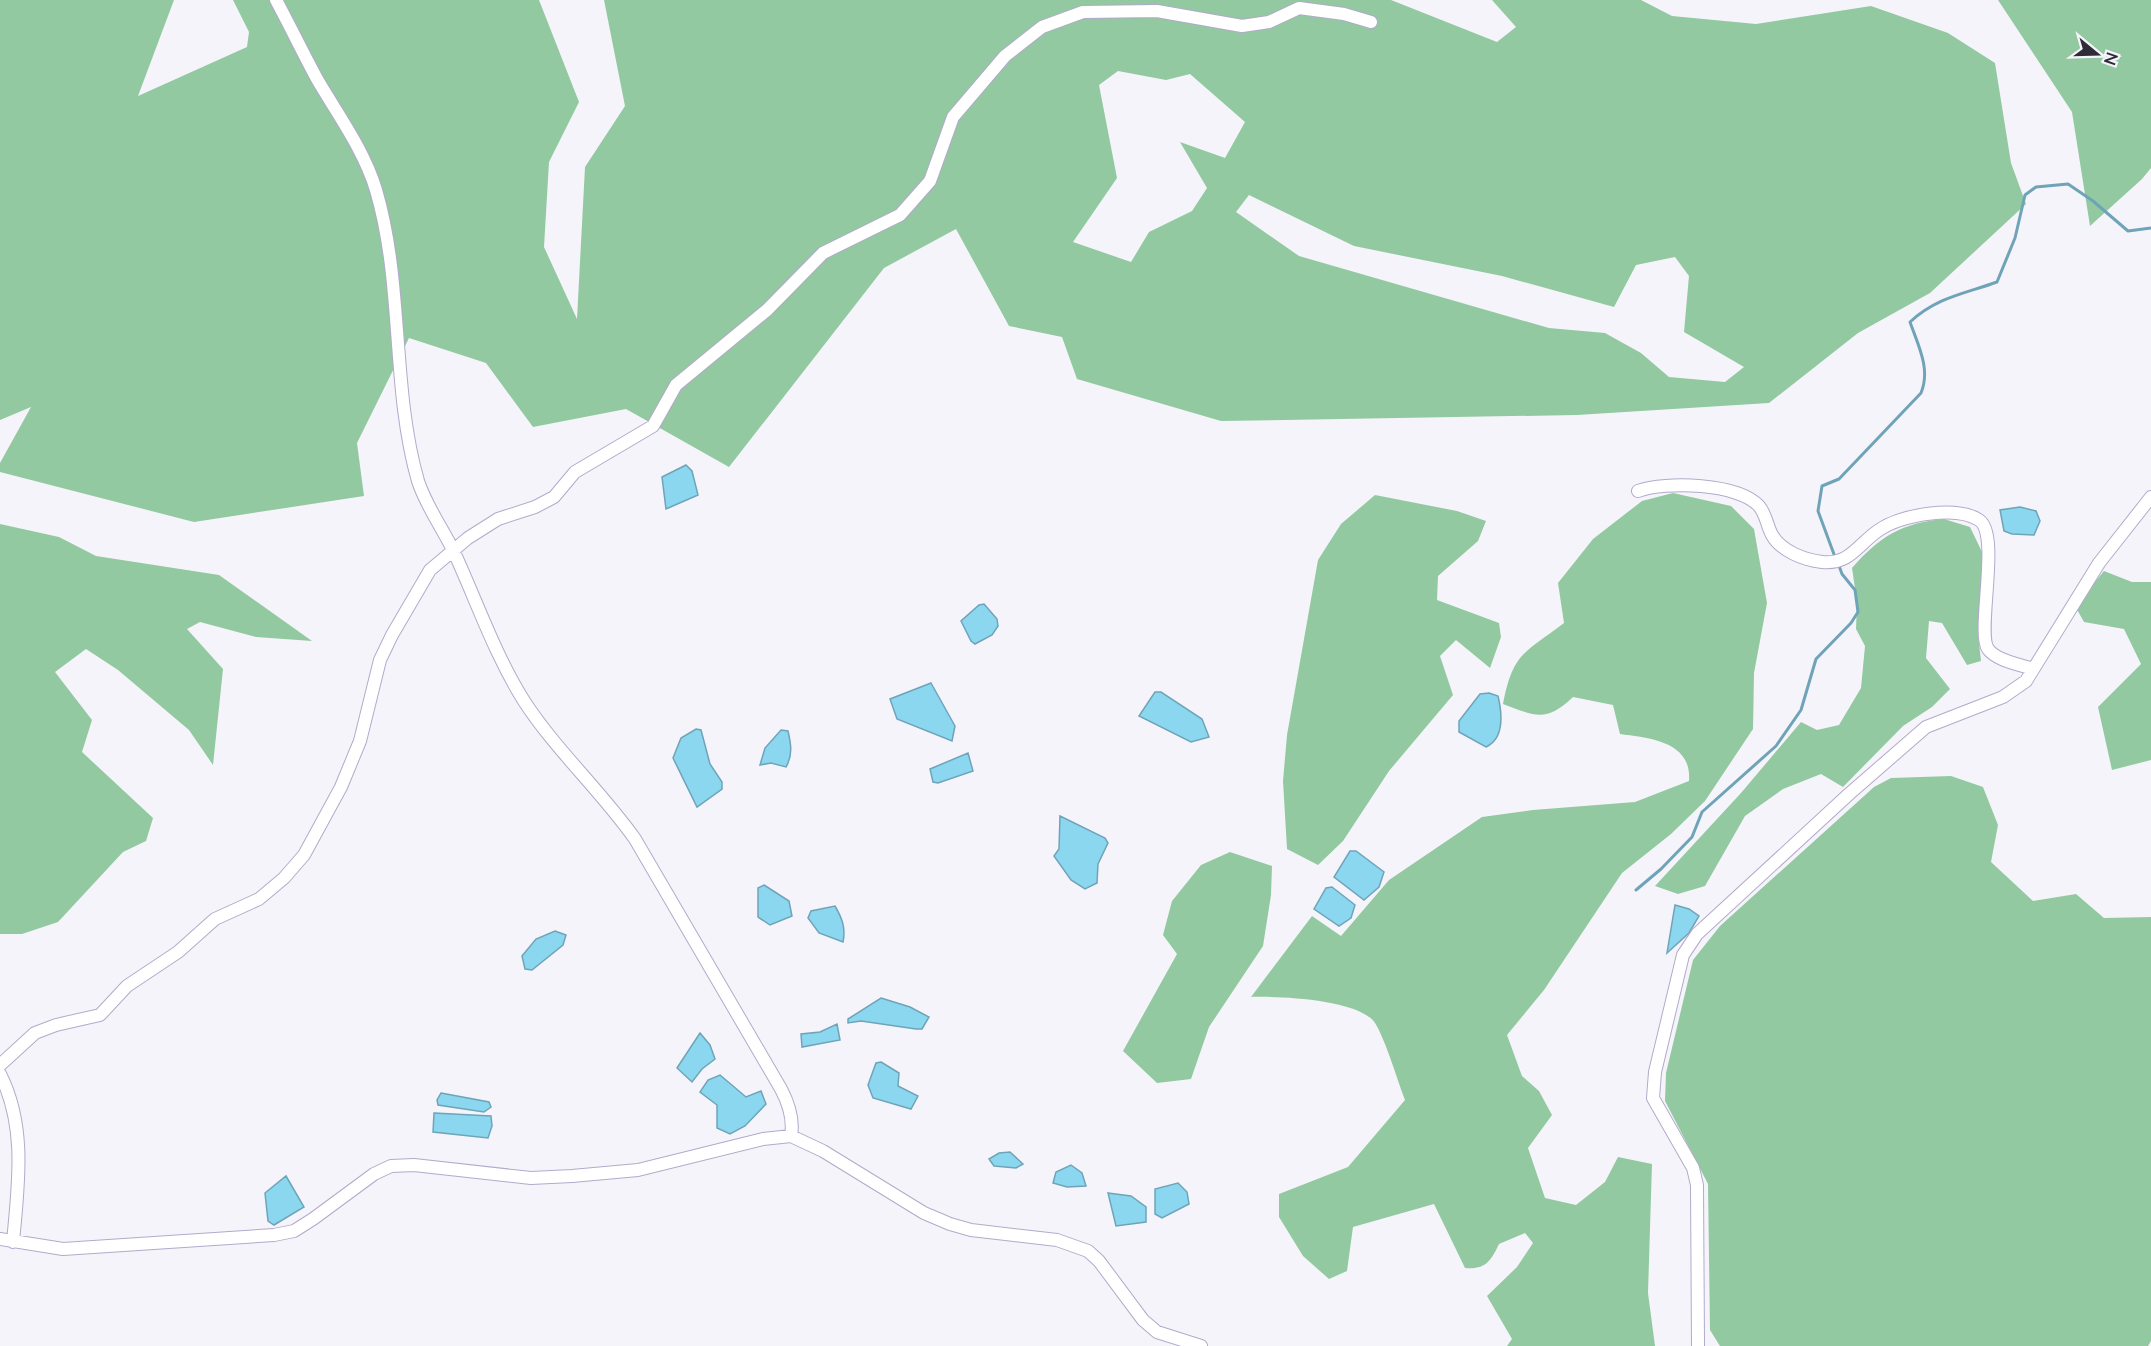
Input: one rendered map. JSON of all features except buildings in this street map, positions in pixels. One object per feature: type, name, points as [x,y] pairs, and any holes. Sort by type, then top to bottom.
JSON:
[{"type":"street","points":[[276,0],[317,78],[358,147],[376,189],[396,293],[408,439],[419,484],[453,550],[504,664],[524,700],[545,730],[608,802],[635,839],[789,1104],[793,1126],[791,1136]]},
{"type":"street","points":[[0,1065],[35,1033],[56,1025],[100,1015],[127,986],[178,952],[215,919],[259,899],[284,878],[304,855],[341,787],[360,741],[380,660],[430,570],[453,550],[498,519],[535,507],[554,497],[575,472],[653,426],[676,385],[767,310],[823,253],[900,215],[930,181],[953,117],[1005,56],[1042,27],[1083,12],[1157,11],[1242,26],[1269,22],[1299,8],[1344,14],[1371,22]]},
{"type":"street","points":[[1638,491],[1653,485],[1680,484],[1746,495],[1761,508],[1772,535],[1784,549],[1820,562],[1848,559],[1878,531],[1914,516],[1963,514],[1979,520],[1983,524],[1988,546],[1989,583],[1984,639],[1987,648],[1996,657],[2033,669]]},
{"type":"street","points":[[1698,1346],[1697,1185],[1694,1168],[1653,1098],[1655,1072],[1683,955],[1697,934],[1848,794],[1926,727],[2003,697],[2026,681],[2099,563],[2151,497]]},
{"type":"street","points":[[0,1074],[10,1094],[17,1132],[19,1181],[13,1242]]},
{"type":"street","points":[[0,1239],[63,1249],[274,1235],[294,1231],[374,1174],[391,1166],[414,1165],[531,1178],[572,1176],[638,1170],[763,1139],[791,1136],[833,1157],[924,1213],[950,1224],[971,1230],[1057,1240],[1088,1251],[1099,1261],[1143,1320],[1157,1332],[1202,1346]]},
{"type":"green space","points":[[0,0],[174,0],[138,96],[247,47],[249,32],[233,0],[539,0],[579,102],[549,162],[544,247],[577,319],[585,167],[625,106],[604,0],[1391,0],[1497,42],[1516,27],[1492,0],[1641,0],[1672,16],[1756,24],[1871,6],[1948,33],[1995,63],[2011,163],[2026,204],[1930,293],[1858,333],[1769,403],[1577,415],[1221,421],[1077,379],[1062,337],[1009,326],[956,229],[884,268],[729,467],[626,409],[533,427],[486,363],[409,338],[357,443],[364,496],[194,522],[0,472],[0,463],[31,407],[0,420]],"holes":[[[1118,71],[1166,80],[1190,74],[1245,122],[1225,158],[1180,142],[1207,188],[1192,211],[1149,232],[1131,262],[1073,242],[1117,178],[1099,85]],[[1249,195],[1354,246],[1502,276],[1614,307],[1636,265],[1675,257],[1689,276],[1684,332],[1744,367],[1725,382],[1669,377],[1641,353],[1605,333],[1549,328],[1299,256],[1236,212]]]},
{"type":"green space","points":[[1998,0],[2151,0],[2151,168],[2090,226],[2072,112]]},
{"type":"green space","points":[[1673,493],[1731,506],[1754,529],[1767,603],[1754,673],[1753,729],[1705,801],[1671,834],[1622,873],[1544,990],[1507,1035],[1522,1076],[1539,1091],[1552,1115],[1528,1148],[1545,1198],[1576,1205],[1605,1182],[1618,1157],[1652,1164],[1648,1293],[1655,1346],[1507,1346],[1512,1339],[1487,1296],[1517,1267],[1533,1243],[1525,1233],[1499,1244],[1490,1260],[1482,1266],[1465,1268],[1434,1204],[1353,1227],[1347,1271],[1329,1279],[1303,1256],[1279,1217],[1279,1194],[1348,1167],[1405,1100],[1379,1031],[1375,1023],[1366,1015],[1336,1004],[1317,1001],[1251,997],[1312,916],[1341,936],[1389,880],[1482,817],[1533,810],[1635,802],[1689,781],[1688,768],[1684,758],[1677,750],[1656,740],[1620,734],[1613,705],[1573,697],[1555,711],[1540,715],[1503,704],[1516,663],[1530,648],[1564,623],[1558,583],[1593,539],[1642,501]]},
{"type":"green space","points":[[1375,495],[1457,511],[1486,521],[1478,541],[1438,576],[1437,600],[1499,623],[1501,637],[1490,668],[1456,640],[1440,656],[1453,695],[1389,771],[1343,841],[1318,865],[1287,849],[1283,781],[1287,735],[1318,560],[1341,524]]},
{"type":"green space","points":[[1944,519],[1970,527],[1983,554],[1983,596],[1978,634],[1981,661],[1967,665],[1942,623],[1929,621],[1926,658],[1950,689],[1932,707],[1903,726],[1843,787],[1821,774],[1783,789],[1745,816],[1705,886],[1678,894],[1655,886],[1741,793],[1801,722],[1817,730],[1839,725],[1861,688],[1865,646],[1856,629],[1857,602],[1852,568],[1872,547],[1893,533],[1916,524]]},
{"type":"green space","points":[[0,524],[59,537],[96,556],[219,575],[312,641],[256,637],[200,622],[187,629],[223,669],[213,765],[189,730],[118,670],[86,649],[55,672],[92,720],[82,752],[153,818],[146,841],[123,852],[58,922],[22,934],[0,934]]},
{"type":"green space","points":[[2104,571],[2132,582],[2151,582],[2151,760],[2112,770],[2098,707],[2141,664],[2124,629],[2084,622],[2075,606]]},
{"type":"green space","points":[[1951,776],[1983,787],[1998,825],[1991,862],[2033,901],[2076,894],[2104,918],[2151,917],[2151,1341],[2148,1346],[1720,1346],[1710,1330],[1708,1184],[1665,1101],[1666,1073],[1693,960],[1720,926],[1874,787],[1891,778]]},
{"type":"green space","points":[[1230,852],[1272,866],[1271,895],[1263,946],[1209,1027],[1191,1079],[1157,1083],[1123,1051],[1177,954],[1163,935],[1172,901],[1201,865]]},
{"type":"water","points":[[686,465],[692,471],[698,495],[666,509],[662,477]]},
{"type":"water","points":[[2020,507],[2036,511],[2040,521],[2034,535],[2012,534],[2004,531],[2000,510]]},
{"type":"water","points":[[984,604],[997,619],[998,626],[992,635],[975,644],[971,641],[961,621],[979,605]]},
{"type":"water","points":[[931,683],[955,726],[952,741],[897,719],[890,699]]},
{"type":"water","points":[[1155,692],[1161,692],[1202,719],[1209,737],[1191,742],[1139,716]]},
{"type":"water","points":[[1489,693],[1498,696],[1501,724],[1496,738],[1486,747],[1459,732],[1459,721],[1480,694]]},
{"type":"water","points":[[696,729],[701,730],[710,764],[722,782],[722,789],[697,807],[673,758],[681,738]]},
{"type":"water","points":[[781,730],[788,731],[790,740],[790,754],[786,767],[771,763],[760,765],[765,748]]},
{"type":"water","points":[[968,753],[973,771],[938,783],[933,782],[930,769]]},
{"type":"water","points":[[1060,816],[1105,838],[1108,843],[1098,864],[1097,883],[1085,889],[1071,880],[1054,856],[1059,849]]},
{"type":"water","points":[[1350,851],[1356,851],[1384,872],[1379,887],[1364,900],[1334,877]]},
{"type":"water","points":[[764,885],[789,901],[792,916],[770,925],[758,917],[758,888]]},
{"type":"water","points":[[1332,887],[1355,905],[1351,918],[1339,926],[1314,909],[1326,888]]},
{"type":"water","points":[[1675,905],[1689,909],[1699,916],[1689,933],[1667,953]]},
{"type":"water","points":[[835,906],[843,923],[843,942],[819,933],[808,918],[811,911]]},
{"type":"water","points":[[555,931],[566,935],[563,945],[532,970],[525,969],[522,956],[536,939]]},
{"type":"water","points":[[881,998],[910,1007],[929,1017],[922,1029],[861,1021],[848,1023],[848,1019]]},
{"type":"water","points":[[837,1024],[840,1040],[802,1047],[801,1034],[820,1032]]},
{"type":"water","points":[[700,1033],[710,1045],[715,1059],[702,1069],[692,1082],[677,1068]]},
{"type":"water","points":[[881,1062],[899,1073],[898,1086],[918,1096],[911,1109],[873,1098],[868,1085],[876,1063]]},
{"type":"water","points":[[720,1075],[746,1097],[761,1091],[766,1104],[745,1126],[730,1134],[717,1128],[717,1105],[700,1092],[708,1080]]},
{"type":"water","points":[[441,1093],[489,1102],[491,1107],[484,1112],[438,1105],[437,1100]]},
{"type":"water","points":[[434,1113],[491,1116],[492,1126],[488,1138],[433,1132]]},
{"type":"water","points":[[1010,1152],[1023,1164],[1016,1168],[994,1166],[989,1159],[999,1153]]},
{"type":"water","points":[[1071,1165],[1082,1173],[1086,1186],[1067,1187],[1053,1183],[1056,1172]]},
{"type":"water","points":[[286,1176],[304,1207],[274,1225],[268,1221],[265,1193]]},
{"type":"water","points":[[1178,1183],[1187,1192],[1189,1204],[1162,1218],[1155,1214],[1155,1189]]},
{"type":"water","points":[[1108,1193],[1131,1196],[1146,1207],[1146,1222],[1116,1226]]},
{"type":"waterway","points":[[1835,557],[1818,511],[1822,486],[1839,479],[1921,393],[1924,384],[1924,366],[1910,322],[1930,307],[1962,293],[1997,282],[2015,238],[2025,195],[2036,187],[2068,184],[2093,201],[2128,231],[2151,228]]},
{"type":"waterway","points":[[1636,890],[1661,869],[1692,837],[1702,812],[1776,746],[1801,710],[1816,659],[1851,623],[1858,612],[1855,590],[1842,574],[1838,563]]}]
